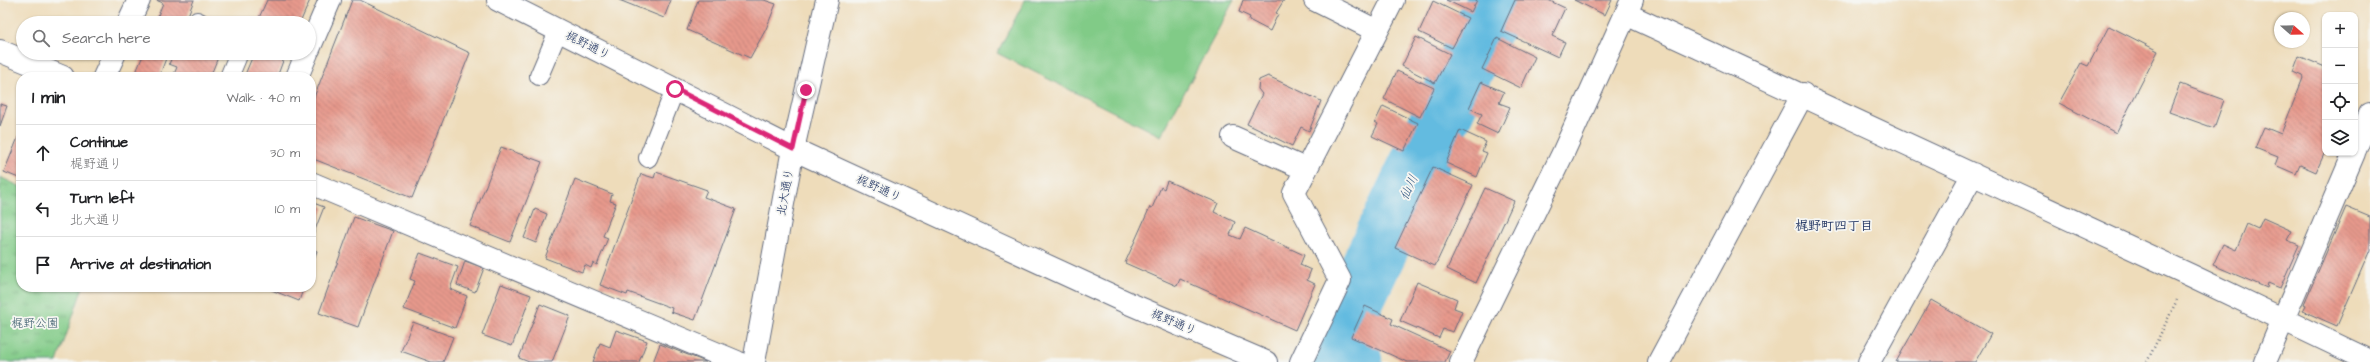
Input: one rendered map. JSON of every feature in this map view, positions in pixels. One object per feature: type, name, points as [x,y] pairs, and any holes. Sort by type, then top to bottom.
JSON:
[{"type":"street","points":[[131,16],[138,0]]},
{"type":"street","points":[[316,33],[330,0]]},
{"type":"street","name":"梶野通り","points":[[498,0],[793,149],[1128,303],[1266,362]]},
{"type":"street","name":"北大通り","points":[[754,362],[793,149],[827,0]]},
{"type":"street","points":[[1315,0],[1377,31]]},
{"type":"street","points":[[1301,362],[1340,280],[1294,193],[1304,169],[1393,0]]},
{"type":"street","points":[[1461,362],[1562,153],[1629,7],[1803,94],[2190,274],[2370,361]]},
{"type":"street","points":[[0,51],[16,58]]},
{"type":"street","points":[[22,60],[51,72]]},
{"type":"street","points":[[106,72],[112,60]]},
{"type":"street","points":[[299,72],[304,60]]},
{"type":"street","points":[[1659,362],[1803,94]]},
{"type":"street","points":[[2358,143],[2370,114]]},
{"type":"street","points":[[1233,137],[1304,169]]},
{"type":"street","points":[[2265,362],[2353,156]]},
{"type":"street","points":[[1869,362],[1973,174]]},
{"type":"street","points":[[316,185],[737,362]]},
{"type":"lane","points":[[539,76],[559,30]]},
{"type":"lane","points":[[231,72],[236,60]]},
{"type":"lane","points":[[648,158],[675,89]]},
{"type":"path","points":[[2147,362],[2190,274]]},
{"type":"green space","points":[[1025,0],[1234,0],[1161,136],[997,53]]},
{"type":"green space","name":"梶野公園","points":[[0,177],[16,185],[16,292],[81,292],[57,362],[0,362]]},
{"type":"building","points":[[156,0],[194,0],[188,16],[158,16],[163,3]]},
{"type":"building","points":[[267,0],[310,0],[303,16],[260,16]]},
{"type":"building","points":[[352,0],[360,0],[470,53],[412,198],[316,160],[316,92]]},
{"type":"building","points":[[619,0],[671,0],[664,18]]},
{"type":"building","points":[[698,0],[764,0],[776,4],[766,29],[750,58],[687,30]]},
{"type":"building","points":[[1243,0],[1284,0],[1276,13],[1278,14],[1270,31],[1249,20],[1250,17],[1239,12]]},
{"type":"building","points":[[1446,0],[1477,0],[1471,12]]},
{"type":"building","points":[[1515,0],[1548,0],[1565,8],[1552,36],[1565,42],[1558,57],[1501,31]]},
{"type":"building","points":[[1574,0],[1612,0],[1605,15]]},
{"type":"building","points":[[1433,1],[1468,18],[1452,48],[1419,32]]},
{"type":"building","points":[[2109,26],[2158,51],[2116,133],[2059,103],[2081,63],[2088,66]]},
{"type":"building","points":[[1416,37],[1450,54],[1435,83],[1402,66]]},
{"type":"building","points":[[1497,38],[1535,57],[1521,88],[1482,69]]},
{"type":"building","points":[[2299,56],[2322,66],[2323,156],[2316,172],[2300,165],[2296,174],[2275,165],[2278,157],[2255,148],[2264,127],[2281,134],[2303,78],[2302,76],[2293,72]]},
{"type":"building","points":[[141,60],[165,60],[161,72],[136,72]]},
{"type":"building","points":[[171,60],[217,60],[212,72],[175,72],[177,67],[169,64]]},
{"type":"building","points":[[251,60],[283,60],[279,72],[246,72]]},
{"type":"building","points":[[1397,71],[1434,88],[1420,117],[1384,99]]},
{"type":"building","points":[[1268,76],[1321,101],[1309,131],[1301,127],[1292,146],[1247,124],[1262,94],[1258,89],[1259,80]]},
{"type":"building","points":[[1481,82],[1504,92],[1499,103],[1510,107],[1498,134],[1477,124],[1482,114],[1469,108]]},
{"type":"building","points":[[2180,84],[2224,100],[2214,128],[2169,112]]},
{"type":"building","points":[[0,104],[7,106],[0,126]]},
{"type":"building","points":[[1383,106],[1418,123],[1404,151],[1372,136],[1378,124],[1375,122]]},
{"type":"building","points":[[1460,130],[1486,142],[1482,151],[1487,153],[1477,177],[1446,163]]},
{"type":"building","points":[[16,142],[16,177],[4,172]]},
{"type":"building","points":[[501,147],[542,162],[510,242],[470,226]]},
{"type":"building","points":[[1433,167],[1473,185],[1435,266],[1395,248]]},
{"type":"building","points":[[656,172],[707,190],[704,197],[736,209],[695,320],[671,312],[672,308],[628,292],[627,295],[600,285],[641,174],[654,178]]},
{"type":"building","points":[[575,179],[612,194],[610,201],[616,203],[603,236],[608,238],[597,265],[593,263],[591,268],[585,265],[582,272],[545,258]]},
{"type":"building","points":[[1167,181],[1218,203],[1214,212],[1235,222],[1230,235],[1240,239],[1245,228],[1304,255],[1300,265],[1311,270],[1307,280],[1315,284],[1295,330],[1180,279],[1177,286],[1125,263],[1150,207],[1152,208],[1161,187],[1164,189]]},
{"type":"building","points":[[1485,188],[1514,201],[1476,283],[1447,269]]},
{"type":"building","points":[[316,204],[324,207],[316,227]]},
{"type":"building","points":[[2346,207],[2370,217],[2370,250],[2337,326],[2303,311],[2306,305],[2304,304]]},
{"type":"building","points":[[535,209],[547,214],[536,243],[524,238]]},
{"type":"building","points":[[354,217],[393,231],[358,327],[319,313]]},
{"type":"building","points":[[2263,218],[2292,231],[2287,240],[2299,245],[2280,288],[2268,283],[2267,288],[2213,265],[2223,244],[2236,250],[2247,224],[2258,229]]},
{"type":"building","points":[[420,253],[458,267],[450,289],[467,296],[455,328],[404,309],[415,281],[410,279]]},
{"type":"building","points":[[465,261],[484,268],[475,292],[457,285]]},
{"type":"building","points":[[1417,282],[1457,299],[1454,308],[1462,311],[1453,332],[1443,329],[1439,338],[1400,321]]},
{"type":"building","points":[[501,284],[531,295],[512,346],[482,335]]},
{"type":"building","points":[[276,292],[302,292],[299,301]]},
{"type":"building","points":[[1931,300],[1991,334],[1975,362],[1896,362]]},
{"type":"building","points":[[540,304],[570,316],[552,362],[529,362],[519,358]]},
{"type":"building","points":[[1365,306],[1393,319],[1391,324],[1450,351],[1445,362],[1407,362],[1351,337]]},
{"type":"building","points":[[413,322],[453,337],[443,362],[431,362],[401,351]]},
{"type":"building","points":[[616,330],[647,341],[639,362],[593,362],[600,343],[610,347]]},
{"type":"building","points":[[660,344],[706,362],[653,362]]},
{"type":"waterway","name":"仙川","points":[[1353,362],[1330,351],[1497,0]]},
{"type":"district","name":"梶野町四丁目","points":[[1834,225]]},
{"type":"route","points":[[675,89],[793,149],[806,90]]}]
